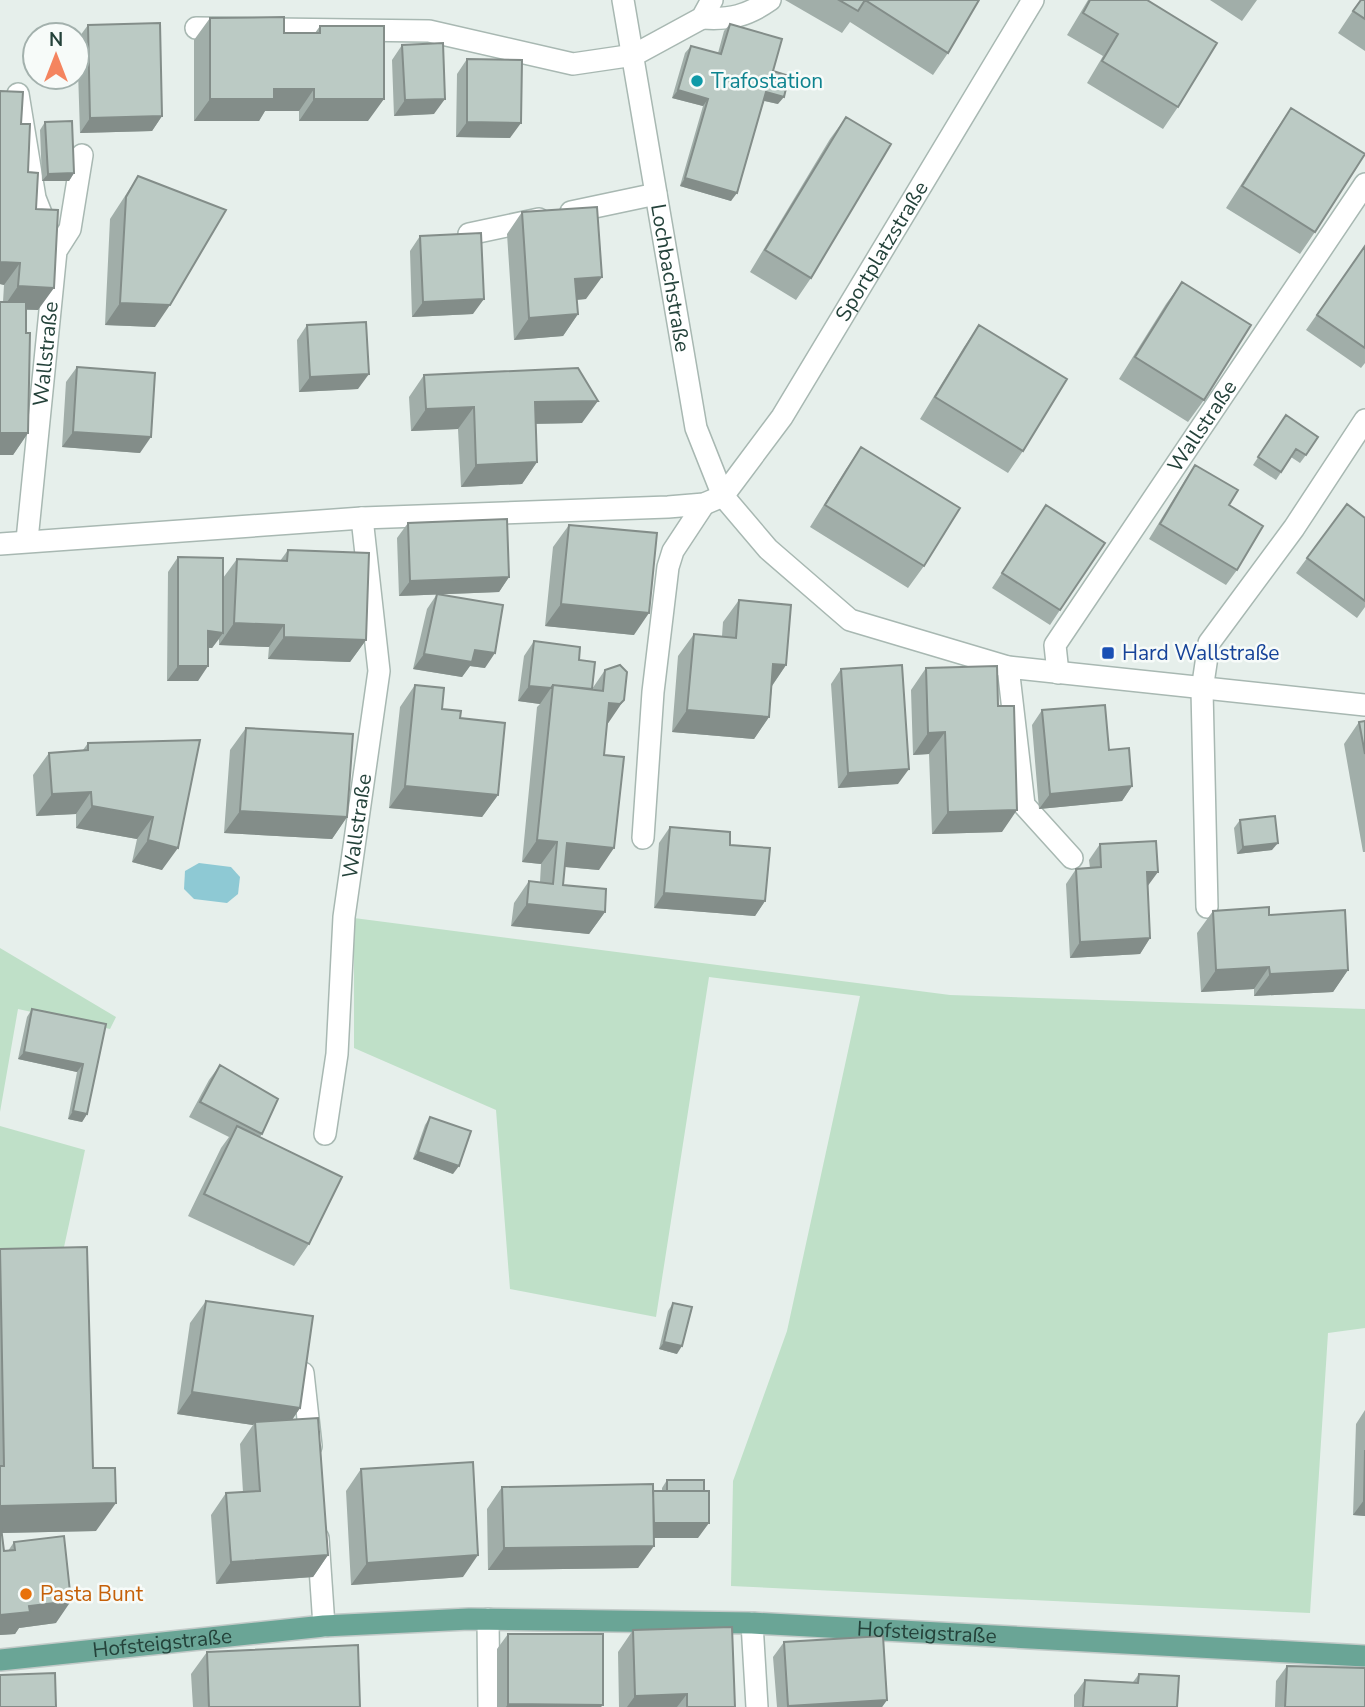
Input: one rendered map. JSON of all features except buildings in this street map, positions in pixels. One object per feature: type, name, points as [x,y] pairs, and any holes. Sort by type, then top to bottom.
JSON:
[{"type":"main road","name":"Hofsteigstraße","points":[[0,1660],[324,1626],[488,1619],[752,1623],[1365,1656]]},
{"type":"street","name":"Lochbachstraße","points":[[623,0],[696,428],[713,500]]},
{"type":"street","points":[[196,28],[429,31],[573,64],[634,55],[707,9],[728,19],[750,14],[770,0]]},
{"type":"street","name":"Sportplatzstraße","points":[[713,500],[782,417],[1033,0]]},
{"type":"street","name":"Wallstraße","points":[[18,94],[35,198],[56,251]]},
{"type":"street","name":"Wallstraße","points":[[27,540],[56,251],[70,229],[82,155]]},
{"type":"street","name":"Wallstraße","points":[[1058,673],[1055,645],[1127,517],[1365,184]]},
{"type":"street","points":[[469,234],[656,194]]},
{"type":"street","points":[[1207,906],[1202,690],[1209,643],[1294,528],[1365,420]]},
{"type":"street","points":[[643,838],[653,692],[668,567],[673,551],[713,500]]},
{"type":"street","points":[[0,544],[362,518],[556,513],[713,500],[850,620],[1008,667],[1202,690],[1365,705]]},
{"type":"street","name":"Wallstraße","points":[[325,1134],[337,1054],[344,917],[379,671],[362,518]]},
{"type":"street","points":[[1008,667],[1024,805],[1072,858]]},
{"type":"street","points":[[303,1373],[312,1461]]},
{"type":"street","points":[[316,1515],[324,1626]]},
{"type":"street","points":[[488,1619],[489,1707]]},
{"type":"street","points":[[752,1623],[757,1707]]},
{"type":"green space","points":[[354,918],[950,995],[1365,1009],[1365,1328],[1328,1333],[1310,1613],[731,1586],[733,1481],[787,1331],[860,996],[709,977],[656,1317],[510,1289],[496,1110],[354,1048]]},
{"type":"green space","points":[[0,948],[116,1017],[110,1029],[18,1009],[0,1112]]},
{"type":"green space","points":[[0,1126],[85,1150],[61,1261],[0,1263]]},
{"type":"water","points":[[199,863],[231,867],[240,877],[238,894],[227,903],[194,899],[184,889],[185,871]]},
{"type":"place","name":"Trafostation","points":[[697,81]]},
{"type":"place","name":"Hard Wallstraße","points":[[1108,653]]},
{"type":"place","name":"Pasta Bunt","points":[[26,1594]]}]
